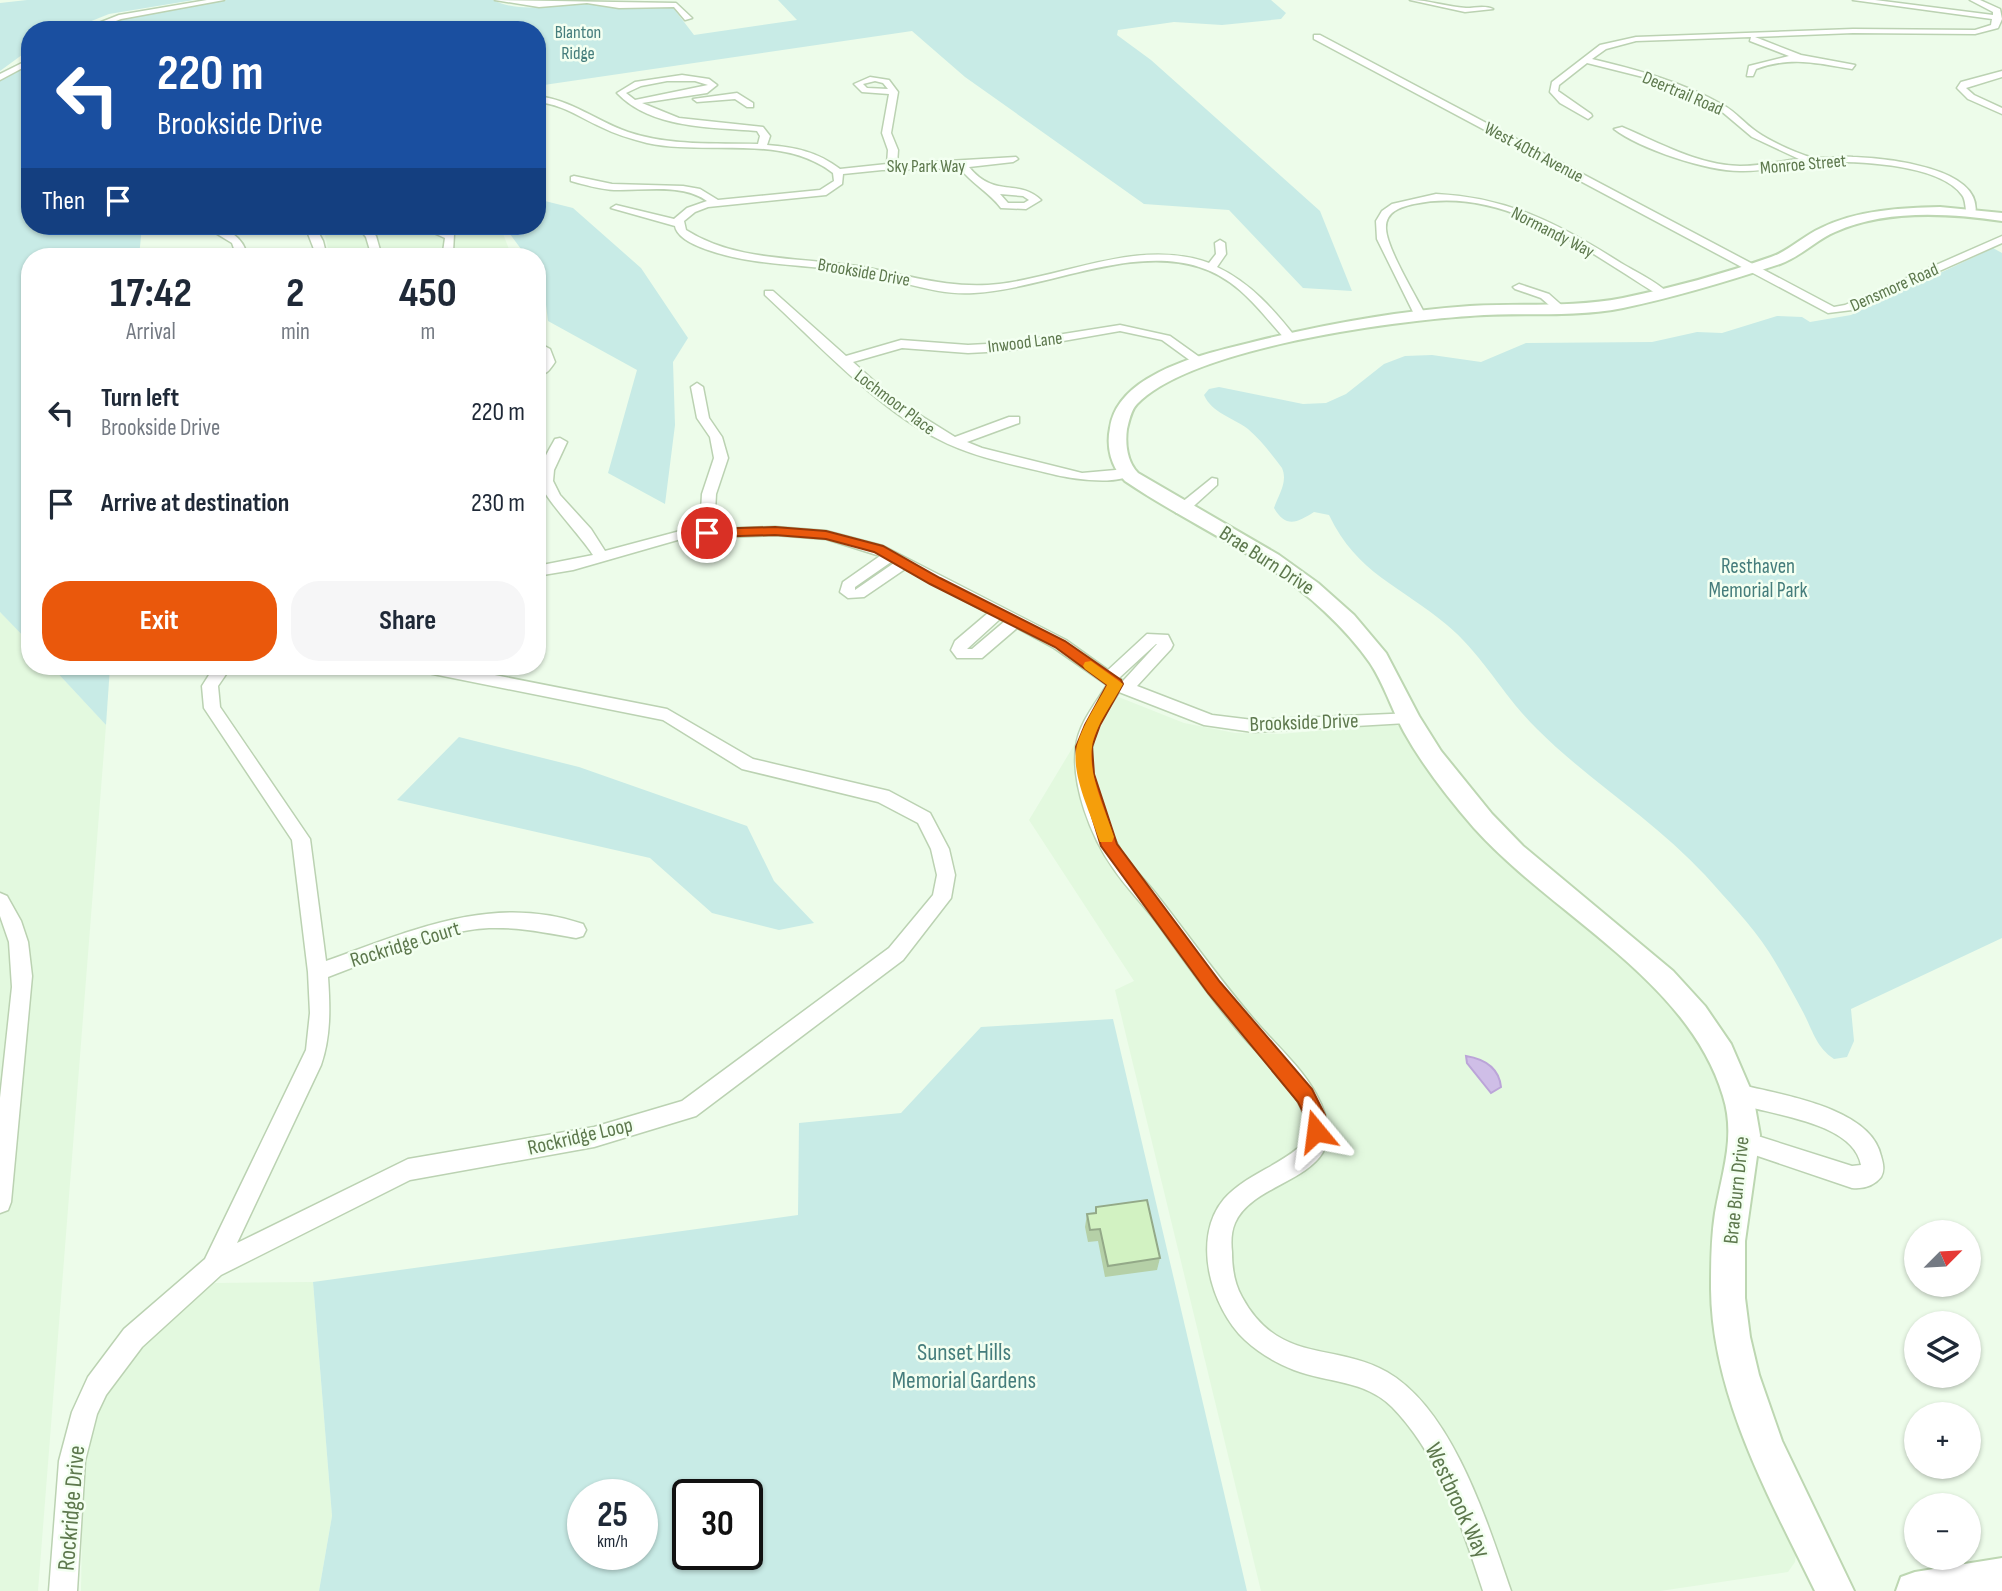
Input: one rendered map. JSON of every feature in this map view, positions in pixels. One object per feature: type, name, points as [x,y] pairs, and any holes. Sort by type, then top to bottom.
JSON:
[{"type":"street","points":[[107,21],[119,16],[220,0]]},
{"type":"street","points":[[499,0],[538,5],[591,1],[619,6],[676,5],[688,18]]},
{"type":"street","points":[[1413,0],[1465,10],[1489,9]]},
{"type":"street","points":[[1857,0],[1999,18]]},
{"type":"street","points":[[1588,116],[1563,101],[1554,92],[1555,84],[1560,77],[1607,45],[1636,39],[1853,31],[1975,32],[1995,26],[1999,18],[1997,11],[1974,0]]},
{"type":"street","points":[[1747,36],[1799,57],[1852,68]]},
{"type":"street","name":"West 40th Avenue","points":[[1317,37],[1751,267]]},
{"type":"street","points":[[1750,74],[1752,68],[1761,64],[1799,57]]},
{"type":"street","name":"Deertrail Road","points":[[1586,60],[1664,81],[1727,110],[1755,135],[1810,160]]},
{"type":"street","points":[[0,77],[21,66]]},
{"type":"street","points":[[2002,74],[1964,84],[1961,88],[1971,97],[2002,111]]},
{"type":"street","points":[[633,103],[709,89],[713,85],[707,79],[693,77],[636,84],[623,89],[621,93],[633,103],[677,121],[758,128],[765,135],[762,148]]},
{"type":"street","points":[[892,167],[893,148],[886,132],[894,92]]},
{"type":"street","points":[[687,95],[696,99],[737,96],[750,105]]},
{"type":"street","points":[[546,100],[567,103],[603,125],[647,140],[695,146],[762,148],[808,155],[828,163],[838,172],[839,182],[828,191],[716,203],[691,210],[679,220],[680,224],[616,208]]},
{"type":"street","points":[[1727,110],[1738,109]]},
{"type":"street","name":"Monroe Street","points":[[1619,129],[1678,156],[1709,166],[1758,169],[1810,160],[1864,160],[1920,170],[1957,186],[1968,195],[1971,213]]},
{"type":"street","name":"Sky Park Way","points":[[838,172],[863,167],[964,167],[1013,159]]},
{"type":"street","points":[[964,167],[976,182],[992,190]]},
{"type":"street","points":[[574,179],[610,187],[692,190],[708,195],[716,203]]},
{"type":"street","name":"Normandy Way","points":[[1420,316],[1382,239],[1379,225],[1384,213],[1420,199],[1464,198],[1520,212],[1661,292]]},
{"type":"street","points":[[1127,473],[1119,450],[1118,426],[1130,401],[1163,376],[1199,361],[1290,339],[1420,316],[1476,311],[1602,307],[1789,255],[1817,235],[1851,222],[1922,213],[1971,213],[2002,218]]},
{"type":"street","name":"Brookside Drive","points":[[680,224],[681,231],[692,240],[725,251],[856,269],[961,289],[998,287],[1148,259],[1183,260],[1211,268],[1235,280],[1290,339]]},
{"type":"street","points":[[225,235],[237,242],[241,248]]},
{"type":"street","name":"Densmore Road","points":[[1751,267],[1832,312],[1847,308],[2002,239]]},
{"type":"street","points":[[1211,268],[1221,254],[1220,243]]},
{"type":"street","points":[[1519,287],[1549,298],[1561,310]]},
{"type":"street","name":"Lochmoor Place","points":[[769,293],[910,418],[956,442],[1001,458],[1082,477],[1127,473]]},
{"type":"street","name":"Inwood Lane","points":[[844,361],[901,344],[953,348],[997,347],[1041,343],[1098,330],[1120,328],[1166,338],[1199,361]]},
{"type":"street","points":[[697,387],[703,418],[716,438],[721,457],[709,494],[707,533]]},
{"type":"street","points":[[956,442],[1014,421]]},
{"type":"street","points":[[560,443],[547,470],[546,481],[554,497],[586,532],[601,556]]},
{"type":"street","name":"Brae Burn Drive","points":[[1127,473],[1181,510],[1227,532],[1315,589],[1380,661],[1407,717],[1440,769],[1488,826],[1553,888],[1634,951],[1679,995],[1717,1047],[1737,1094],[1745,1142],[1730,1220],[1728,1299],[1739,1366],[1765,1448],[1835,1591]]},
{"type":"street","points":[[1181,510],[1212,481]]},
{"type":"street","name":"Brookside Drive","points":[[546,570],[573,565],[681,535],[775,531],[826,535],[878,549],[1060,644],[1116,683],[1210,721],[1252,726],[1407,717]]},
{"type":"street","points":[[999,612],[961,645],[959,650],[963,654],[976,654],[1016,620]]},
{"type":"street","points":[[213,1267],[316,1050],[320,1013],[318,972],[301,839],[212,708],[209,699],[210,683],[216,675]]},
{"type":"street","name":"Rockridge Loop","points":[[213,1267],[408,1170],[594,1137],[688,1109],[896,954],[942,898],[946,876],[940,849],[924,818],[883,796],[748,764],[667,715],[468,675]]},
{"type":"street","name":"Westbrook Way","points":[[1116,683],[1084,747],[1086,774],[1109,846],[1214,987],[1305,1095],[1315,1115],[1316,1131],[1307,1156],[1239,1199],[1224,1221],[1220,1255],[1227,1290],[1236,1310],[1247,1324],[1278,1350],[1300,1361],[1364,1375],[1394,1392],[1407,1405],[1447,1466],[1466,1504],[1497,1591]]},
{"type":"street","points":[[0,901],[7,909],[17,933],[23,987],[0,1202]]},
{"type":"street","name":"Rockridge Court","points":[[318,972],[430,932],[479,921],[520,921],[576,930]]},
{"type":"street","points":[[1737,1094],[1845,1126],[1870,1150],[1873,1170],[1862,1178],[1852,1177],[1745,1142]]},
{"type":"street","points":[[247,1196],[240,1230],[244,1239],[288,1228]]},
{"type":"street","name":"Rockridge Drive","points":[[63,1591],[72,1461],[85,1412],[97,1386],[134,1338],[213,1267]]},
{"type":"street","points":[[1915,1591],[2002,1577]]},
{"type":"shaded area","points":[[325,235],[503,235],[509,248],[328,248]]},
{"type":"shaded area","points":[[0,612],[21,634],[21,675],[59,675],[106,725],[38,1591],[0,1591]]},
{"type":"shaded area","points":[[1106,692],[1184,723],[1235,733],[1281,734],[1390,724],[1399,726],[1437,784],[1489,843],[1544,894],[1627,958],[1693,1029],[1716,1074],[1723,1096],[1728,1133],[1724,1175],[1714,1226],[1711,1262],[1713,1298],[1796,1553],[1795,1562],[1788,1572],[1660,1591],[1261,1591],[1115,990],[1134,981],[1029,820]]},
{"type":"shaded area","points":[[1466,1056],[1479,1059],[1490,1066],[1500,1080],[1501,1087],[1491,1093],[1467,1063]]},
{"type":"shaded area","points":[[313,1282],[332,1516],[319,1591],[81,1591],[83,1471],[93,1418],[121,1368],[176,1310],[215,1283]]},
{"type":"green space","points":[[27,0],[194,0],[109,14],[92,21],[21,21],[21,56],[0,71],[0,3]]},
{"type":"green space","name":"Blanton Ridge","points":[[227,0],[493,0],[515,7],[584,4],[671,5],[694,35],[797,20],[778,0],[1271,0],[1286,13],[1281,19],[1222,25],[1174,22],[1118,30],[1117,35],[1151,60],[1320,211],[1352,291],[1303,288],[1229,210],[1144,204],[965,77],[912,31],[546,85],[546,21],[113,21]]},
{"type":"green space","points":[[21,68],[21,235],[141,235],[140,248],[21,248],[21,634],[0,612],[0,79]]},
{"type":"green space","points":[[546,201],[573,208],[641,268],[688,338],[673,362],[675,425],[665,504],[608,473],[637,370],[548,321],[546,248],[520,248],[511,235],[546,235]]},
{"type":"green space","name":"Resthaven Memorial Park","points":[[1993,248],[2002,253],[2002,938],[1851,1009],[1854,1041],[1847,1057],[1834,1059],[1819,1044],[1762,942],[1705,875],[1665,836],[1537,729],[1460,636],[1367,565],[1340,535],[1329,515],[1314,512],[1292,522],[1283,519],[1274,508],[1283,483],[1282,468],[1253,433],[1217,411],[1204,395],[1209,389],[1219,387],[1303,404],[1326,403],[1346,394],[1384,364],[1405,356],[1432,355],[1481,362],[1526,343],[1652,342],[1697,332],[1722,333],[1777,316],[1802,317],[1810,322],[1851,315]]},
{"type":"green space","points":[[59,675],[109,675],[106,725]]},
{"type":"green space","points":[[459,737],[579,767],[747,826],[774,881],[814,923],[779,930],[712,913],[650,858],[397,800]]},
{"type":"green space","name":"Sunset Hills Memorial Gardens","points":[[1113,1019],[1247,1591],[319,1591],[332,1516],[313,1282],[798,1215],[799,1123],[901,1113],[981,1027]]},
{"type":"building","points":[[1147,1200],[1160,1258],[1108,1266],[1100,1229],[1090,1230],[1087,1214],[1096,1213],[1096,1207]]},
{"type":"slow traffic","points":[[1091,666],[1116,684],[1099,712],[1084,747],[1086,774],[1106,837]]},
{"type":"route","points":[[707,533],[775,531],[826,535],[878,549],[1060,644],[1116,684],[1099,712],[1084,747],[1086,774],[1109,846],[1227,1004],[1305,1095],[1315,1115],[1316,1131]]}]
